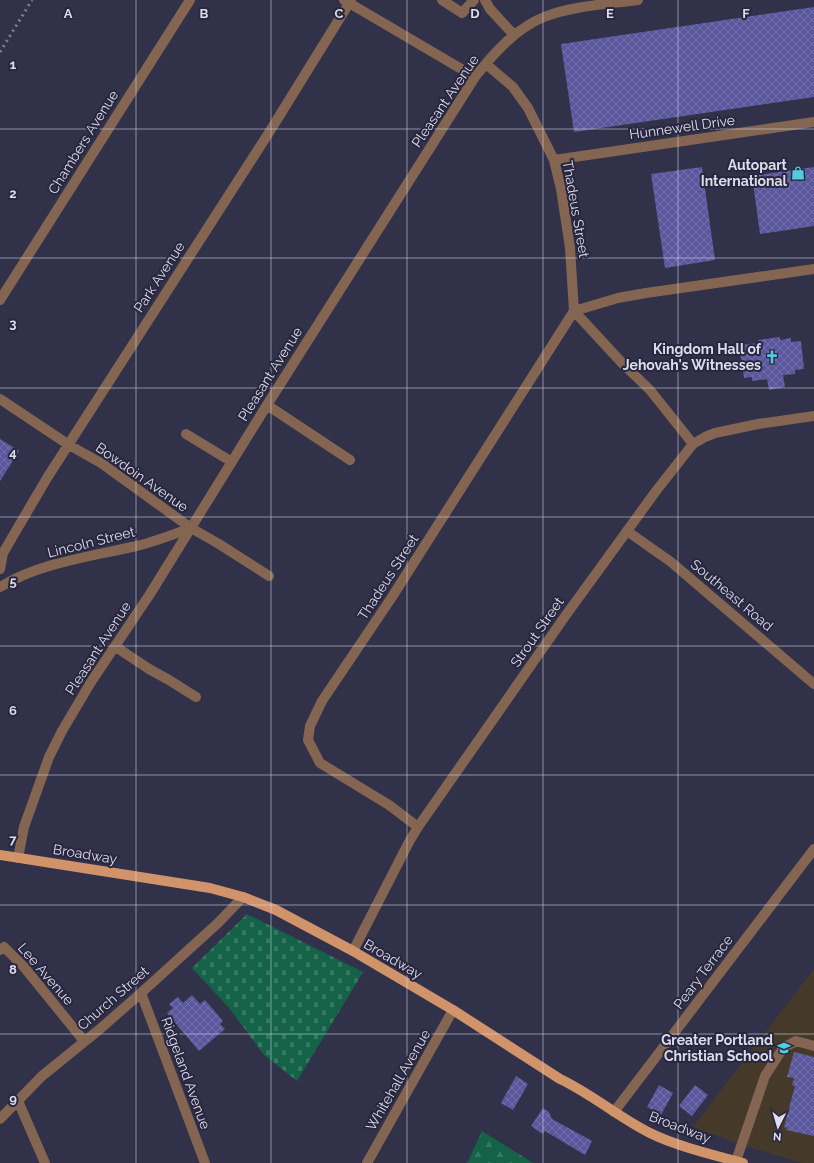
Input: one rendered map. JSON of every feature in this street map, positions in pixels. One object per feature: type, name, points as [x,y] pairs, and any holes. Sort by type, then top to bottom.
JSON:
[{"type":"main road","name":"Broadway","points":[[0,855],[210,888],[243,897],[276,910],[353,952],[453,1010],[614,1112],[650,1133],[671,1142],[739,1162]]},
{"type":"street","name":"Chambers Avenue","points":[[0,300],[190,0]]},
{"type":"street","points":[[442,0],[462,13],[474,0]]},
{"type":"street","points":[[485,0],[490,9],[514,35]]},
{"type":"street","name":"Pleasant Avenue","points":[[18,858],[24,827],[33,798],[49,756],[62,731],[91,682],[150,594],[267,405],[475,77],[493,54],[514,35],[545,17],[566,10],[638,0]]},
{"type":"street","points":[[348,1],[475,77]]},
{"type":"street","name":"Park Avenue","points":[[0,569],[3,553],[69,445],[116,369],[270,131],[348,1]]},
{"type":"street","name":"Thadeus Street","points":[[418,827],[390,805],[320,763],[308,740],[310,726],[322,701],[392,597],[574,311],[570,248],[561,189],[554,160],[528,108],[513,86],[486,64]]},
{"type":"street","name":"Hunnewell Drive","points":[[554,160],[814,122]]},
{"type":"street","points":[[693,444],[650,390],[623,364],[574,311],[618,298],[639,294],[814,269]]},
{"type":"street","name":"Bowdoin Avenue","points":[[0,399],[69,445],[101,463],[191,528],[269,576]]},
{"type":"street","points":[[267,405],[350,460]]},
{"type":"street","name":"Strout Street","points":[[353,952],[418,827],[566,615],[656,491],[693,444],[715,433],[758,424],[814,416]]},
{"type":"street","points":[[186,434],[232,462]]},
{"type":"street","name":"Lincoln Street","points":[[0,587],[14,578],[60,562],[134,547],[191,528]]},
{"type":"street","name":"Southeast Road","points":[[627,531],[671,562],[814,684]]},
{"type":"street","points":[[116,646],[149,669],[196,698]]},
{"type":"street","name":"Peary Terrace","points":[[614,1112],[814,849]]},
{"type":"street","name":"Church Street","points":[[0,1119],[42,1076],[142,993],[218,923],[243,897]]},
{"type":"street","name":"Lee Avenue","points":[[0,950],[4,947],[24,967],[84,1041]]},
{"type":"street","name":"Ridgeland Avenue","points":[[142,993],[205,1163]]},
{"type":"street","name":"Whitehall Avenue","points":[[367,1163],[453,1010]]},
{"type":"street","points":[[739,1162],[765,1076],[783,1048],[796,1041],[814,1046]]},
{"type":"street","points":[[18,1101],[45,1163]]},
{"type":"shaded area","name":"Greater Portland Christian School","points":[[814,969],[814,1163],[802,1163],[742,1145],[693,1127]]},
{"type":"green space","points":[[247,914],[363,972],[297,1081],[264,1055],[230,1009],[192,968]]},
{"type":"green space","points":[[482,1131],[533,1163],[467,1163]]},
{"type":"building","points":[[814,7],[814,97],[574,132],[561,44]]},
{"type":"building","points":[[702,167],[715,260],[665,268],[651,174]]},
{"type":"building","points":[[814,167],[814,226],[760,234],[752,176]]},
{"type":"building","name":"Kingdom Hall of Jehovah's Witnesses","points":[[780,337],[780,340],[791,338],[791,342],[801,341],[804,369],[795,370],[795,374],[783,375],[785,387],[769,390],[767,379],[752,381],[752,377],[744,378],[739,345],[759,343],[758,340]]},
{"type":"building","points":[[0,439],[19,451],[0,481]]},
{"type":"building","points":[[192,995],[200,1004],[205,1000],[223,1021],[220,1024],[225,1029],[199,1051],[167,1013],[173,1008],[169,1004],[178,997],[183,1003]]},
{"type":"building","points":[[794,1052],[814,1057],[814,1136],[786,1130],[787,1128],[784,1127],[795,1086],[792,1085],[794,1078],[787,1077]]},
{"type":"building","points":[[516,1076],[528,1084],[513,1110],[501,1103]]},
{"type":"building","points":[[659,1085],[673,1093],[661,1115],[647,1107]]},
{"type":"building","points":[[695,1085],[708,1095],[692,1116],[679,1106]]},
{"type":"building","points":[[543,1108],[549,1112],[552,1119],[592,1141],[585,1155],[545,1131],[543,1134],[531,1126]]},
{"type":"railway","points":[[0,52],[32,0]]},
{"type":"place","name":"Autopart International","points":[[798,173]]},
{"type":"place","name":"Kingdom Hall of Jehovah's Witnesses","points":[[772,357]]},
{"type":"place","name":"Greater Portland Christian School","points":[[784,1048]]}]
